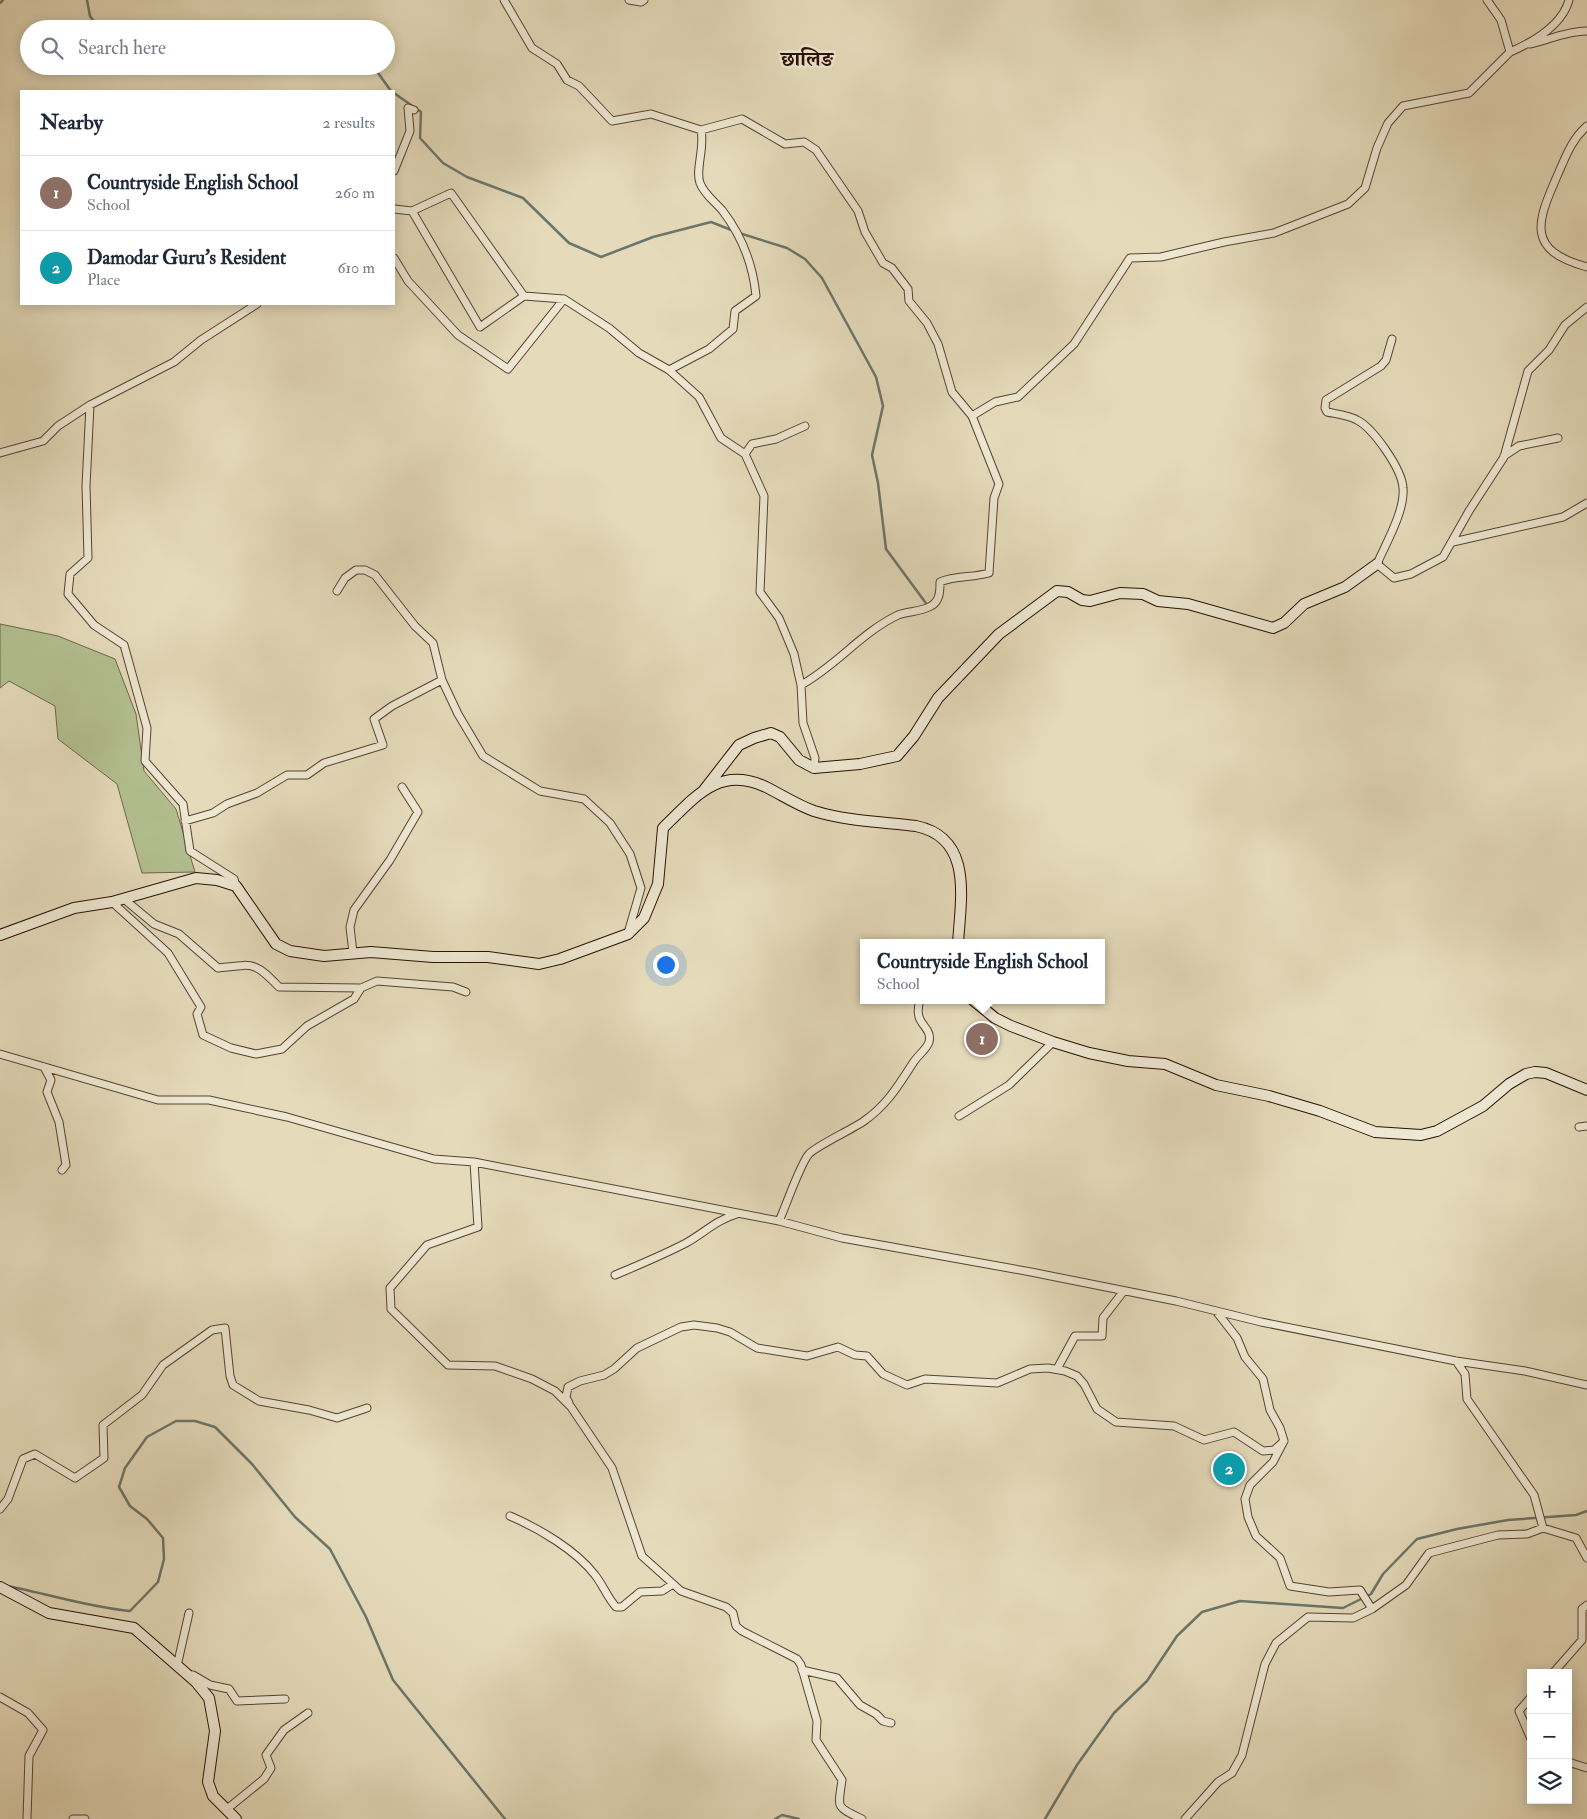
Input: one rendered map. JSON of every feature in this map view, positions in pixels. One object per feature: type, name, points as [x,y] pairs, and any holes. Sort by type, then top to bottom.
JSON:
[{"type":"main road","points":[[0,935],[74,908],[112,902],[196,878],[217,880],[236,886],[276,944],[290,951],[324,956],[371,952],[433,958],[488,957],[539,964],[560,959],[628,934],[644,918],[656,891],[663,828],[702,791],[739,745],[771,733],[780,737],[799,760],[814,768],[860,764],[897,756],[914,736],[938,698],[999,634],[1057,591],[1068,592],[1082,600],[1090,601],[1120,593],[1143,594],[1158,601],[1188,604],[1273,628],[1284,623],[1304,604],[1344,587],[1377,564]]},
{"type":"main road","points":[[702,791],[724,780],[735,778],[765,787],[815,811],[932,829],[946,839],[954,850],[959,870],[958,939]]},
{"type":"main road","points":[[978,1004],[995,1018],[1053,1042],[1089,1053],[1128,1061],[1165,1064],[1216,1085],[1295,1103],[1375,1132],[1421,1135],[1437,1131],[1483,1106],[1509,1084],[1526,1074],[1535,1072],[1546,1073],[1587,1090]]},
{"type":"main road","points":[[0,1587],[49,1613],[134,1628],[196,1682],[209,1698],[215,1731],[208,1782],[213,1796],[236,1819]]},
{"type":"street","points":[[504,0],[510,15],[532,48],[557,64],[567,80],[579,86],[612,121],[651,114],[701,130],[742,120],[785,144],[804,142],[816,150],[858,212],[865,232],[883,263],[892,268],[908,289],[909,300],[927,322],[938,344],[952,392],[972,416],[999,484],[994,498],[989,574],[972,578],[953,576],[940,582],[940,596],[932,606],[898,615],[869,634],[816,677],[802,685]]},
{"type":"street","points":[[629,0],[641,2],[644,0]]},
{"type":"street","points":[[1488,0],[1501,20],[1510,52]]},
{"type":"street","points":[[972,416],[995,402],[1018,397],[1074,344],[1130,258],[1161,257],[1224,242],[1274,233],[1348,204],[1365,188],[1377,148],[1388,123],[1403,106],[1469,93],[1510,52],[1541,37],[1559,18],[1567,7],[1568,0]]},
{"type":"street","points":[[1524,44],[1540,43],[1573,31],[1587,31]]},
{"type":"street","points":[[395,168],[410,131],[408,108],[414,110]]},
{"type":"street","points":[[1587,126],[1576,136],[1544,206],[1540,226],[1546,244],[1565,261],[1587,267]]},
{"type":"street","points":[[670,370],[709,349],[733,329],[735,311],[756,296],[753,270],[742,242],[732,226],[703,190],[699,181],[704,143],[701,130]]},
{"type":"street","points":[[395,209],[412,211],[451,193],[524,296]]},
{"type":"street","points":[[412,211],[480,327],[524,296],[564,299],[609,328],[639,353],[670,370],[698,397],[721,438],[745,454],[764,496],[760,592],[779,618],[794,654],[802,685],[803,723],[815,758],[814,768]]},
{"type":"street","points":[[395,260],[408,281],[458,335],[508,369],[564,299]]},
{"type":"street","points":[[0,453],[43,441],[58,426],[90,405],[174,362],[201,340],[255,305]]},
{"type":"street","points":[[1392,339],[1386,360],[1381,366],[1326,400],[1325,408],[1327,412],[1356,419],[1367,427],[1387,454],[1400,476],[1404,489],[1398,515],[1377,564],[1394,578],[1411,574],[1443,557],[1504,457],[1528,370],[1548,350],[1565,325],[1587,307]]},
{"type":"street","points":[[90,405],[86,486],[88,558],[70,574],[68,594],[94,625],[124,645],[147,728],[144,761],[183,804],[190,851],[234,879],[236,886]]},
{"type":"street","points":[[745,454],[752,444],[776,439],[805,426]]},
{"type":"street","points":[[1504,457],[1519,446],[1558,438]]},
{"type":"street","points":[[1453,542],[1563,517],[1587,503]]},
{"type":"street","points":[[337,590],[345,578],[356,570],[364,570],[375,575],[415,626],[433,642],[442,680],[458,714],[484,756],[540,791],[584,799],[610,823],[630,854],[641,888],[628,934]]},
{"type":"street","points":[[185,821],[213,813],[227,804],[257,793],[287,775],[307,775],[324,763],[383,745],[374,719],[392,706],[442,680]]},
{"type":"street","points":[[353,953],[350,927],[354,910],[390,860],[418,812],[402,787]]},
{"type":"street","points":[[124,899],[154,924],[179,934],[218,968],[252,964],[262,969],[279,988],[361,988],[377,980],[453,987],[466,992]]},
{"type":"street","points":[[112,902],[168,953],[201,1007],[196,1014],[203,1035],[231,1048],[256,1054],[282,1048],[307,1026],[354,999],[361,988]]},
{"type":"street","points":[[780,1221],[809,1154],[865,1121],[887,1102],[914,1061],[929,1044],[930,1036],[920,1022],[916,1012],[919,1004]]},
{"type":"street","points":[[959,1116],[1009,1085],[1053,1042]]},
{"type":"street","points":[[0,1054],[158,1100],[209,1100],[287,1117],[434,1159],[474,1162],[740,1213],[780,1221],[842,1238],[1031,1272],[1456,1361],[1509,1368],[1587,1386]]},
{"type":"street","points":[[44,1066],[50,1080],[47,1092],[59,1122],[66,1165],[62,1170]]},
{"type":"street","points":[[474,1162],[478,1227],[427,1245],[390,1288],[391,1310],[448,1364],[495,1366],[540,1383],[554,1391],[571,1407]]},
{"type":"street","points":[[615,1274],[664,1255],[689,1241],[710,1225],[740,1213]]},
{"type":"street","points":[[1057,1369],[1075,1336],[1102,1336],[1103,1318],[1123,1292]]},
{"type":"street","points":[[1216,1311],[1237,1338],[1245,1357],[1263,1379],[1270,1410],[1280,1428],[1284,1441],[1273,1462],[1250,1485],[1245,1499],[1248,1517],[1256,1536],[1280,1558],[1290,1586],[1329,1592],[1360,1590],[1372,1609]]},
{"type":"street","points":[[862,1819],[841,1809],[838,1804],[842,1780],[816,1740],[817,1721],[797,1659],[742,1631],[736,1626],[733,1613],[726,1607],[681,1591],[642,1556],[612,1468],[571,1407],[566,1397],[568,1387],[604,1375],[614,1369],[637,1348],[650,1340],[680,1327],[694,1325],[730,1332],[757,1348],[807,1356],[838,1347],[855,1355],[867,1356],[882,1374],[907,1385],[925,1379],[997,1383],[1030,1369],[1057,1369],[1077,1376],[1084,1384],[1097,1409],[1116,1422],[1174,1426],[1204,1440],[1234,1432],[1263,1451],[1274,1450],[1284,1441]]},
{"type":"street","points":[[0,1509],[8,1500],[23,1458],[36,1454],[75,1478],[104,1458],[103,1425],[142,1396],[163,1365],[212,1330],[225,1328],[230,1376],[234,1385],[259,1401],[309,1410],[337,1418],[367,1408]]},
{"type":"street","points":[[1456,1361],[1465,1374],[1467,1399],[1534,1494],[1543,1528]]},
{"type":"street","points":[[510,1516],[535,1526],[544,1535],[567,1548],[594,1574],[616,1607],[622,1607],[640,1592],[662,1591],[673,1584]]},
{"type":"street","points":[[1185,1819],[1218,1782],[1232,1773],[1242,1754],[1265,1664],[1276,1643],[1308,1617],[1353,1618],[1372,1609],[1406,1584],[1429,1553],[1498,1535],[1527,1534],[1543,1528],[1576,1538],[1587,1558]]},
{"type":"street","points":[[1556,1669],[1582,1640],[1582,1609],[1587,1605]]},
{"type":"street","points":[[189,1613],[177,1666],[210,1685],[229,1689],[237,1701],[285,1699]]},
{"type":"street","points":[[802,1670],[838,1678],[860,1706],[876,1714],[883,1722],[891,1723]]},
{"type":"street","points":[[0,1697],[28,1713],[43,1730],[29,1756],[27,1819]]},
{"type":"street","points":[[1527,1702],[1519,1711],[1527,1729]]},
{"type":"street","points":[[226,1808],[264,1779],[271,1768],[266,1755],[284,1730],[308,1713]]},
{"type":"street","points":[[1572,1763],[1587,1768]]},
{"type":"street","points":[[73,1819],[85,1819]]},
{"type":"green space","points":[[0,624],[58,636],[115,659],[136,714],[144,771],[176,809],[195,872],[142,873],[117,784],[58,739],[55,706],[9,681],[0,688]]},
{"type":"waterway","points":[[0,3],[3,0]]},
{"type":"waterway","points":[[87,0],[90,16],[93,20]]},
{"type":"waterway","points":[[379,75],[390,90]]},
{"type":"waterway","points":[[395,94],[421,112],[420,138],[443,163],[467,177],[523,198],[569,243],[601,257],[653,237],[711,222],[734,231]]},
{"type":"waterway","points":[[739,233],[787,248],[805,259],[822,278],[876,377],[883,406],[872,455],[878,483],[886,549],[928,606]]},
{"type":"waterway","points":[[7,1586],[130,1611],[158,1582],[164,1559],[163,1538],[147,1519],[130,1506],[119,1487],[125,1468],[147,1437],[176,1421],[195,1421],[215,1427],[252,1464],[295,1517],[330,1549],[366,1617],[393,1680],[505,1819]]},
{"type":"waterway","points":[[1045,1819],[1077,1765],[1114,1713],[1147,1681],[1177,1636],[1202,1612],[1240,1601],[1343,1608],[1371,1594],[1383,1574],[1417,1539],[1457,1529],[1508,1520],[1576,1515],[1587,1511]]},
{"type":"waterway","points":[[775,1819],[782,1815],[799,1819]]},
{"type":"place","name":"Countryside English School","points":[[982,1039]]},
{"type":"place","name":"Damodar Guru's Resident","points":[[1229,1469]]},
{"type":"district","name":"छालिङ","points":[[807,59]]}]
